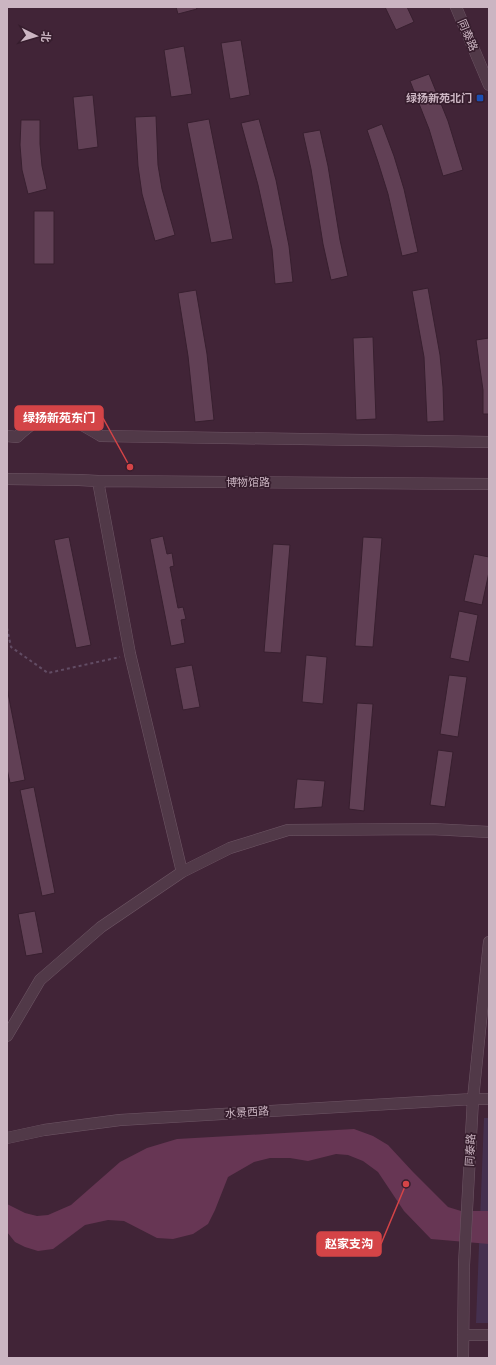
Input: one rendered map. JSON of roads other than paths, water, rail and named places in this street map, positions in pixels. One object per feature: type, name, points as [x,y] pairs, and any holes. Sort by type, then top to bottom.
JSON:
[{"type":"street","name":"同泰路","points":[[456,7],[489,85]]},
{"type":"street","points":[[7,436],[17,437],[30,424],[43,418],[58,416],[73,420],[101,436],[489,442]]},
{"type":"street","name":"博物馆路","points":[[7,479],[489,484]]},
{"type":"street","points":[[98,481],[130,654],[182,872]]},
{"type":"street","points":[[7,1036],[40,980],[101,928],[182,872],[230,848],[288,830],[432,829],[489,832]]},
{"type":"street","name":"同泰路","points":[[463,1358],[464,1265],[473,1099],[489,942]]},
{"type":"street","name":"水景西路","points":[[7,1138],[44,1130],[120,1120],[489,1099]]},
{"type":"street","points":[[463,1335],[489,1335]]},
{"type":"place","name":"绿扬新苑北门","points":[[480,98]]},
{"type":"place","name":"绿扬新苑东门","points":[[130,467]]},
{"type":"place","name":"赵家支沟","points":[[406,1184]]}]
